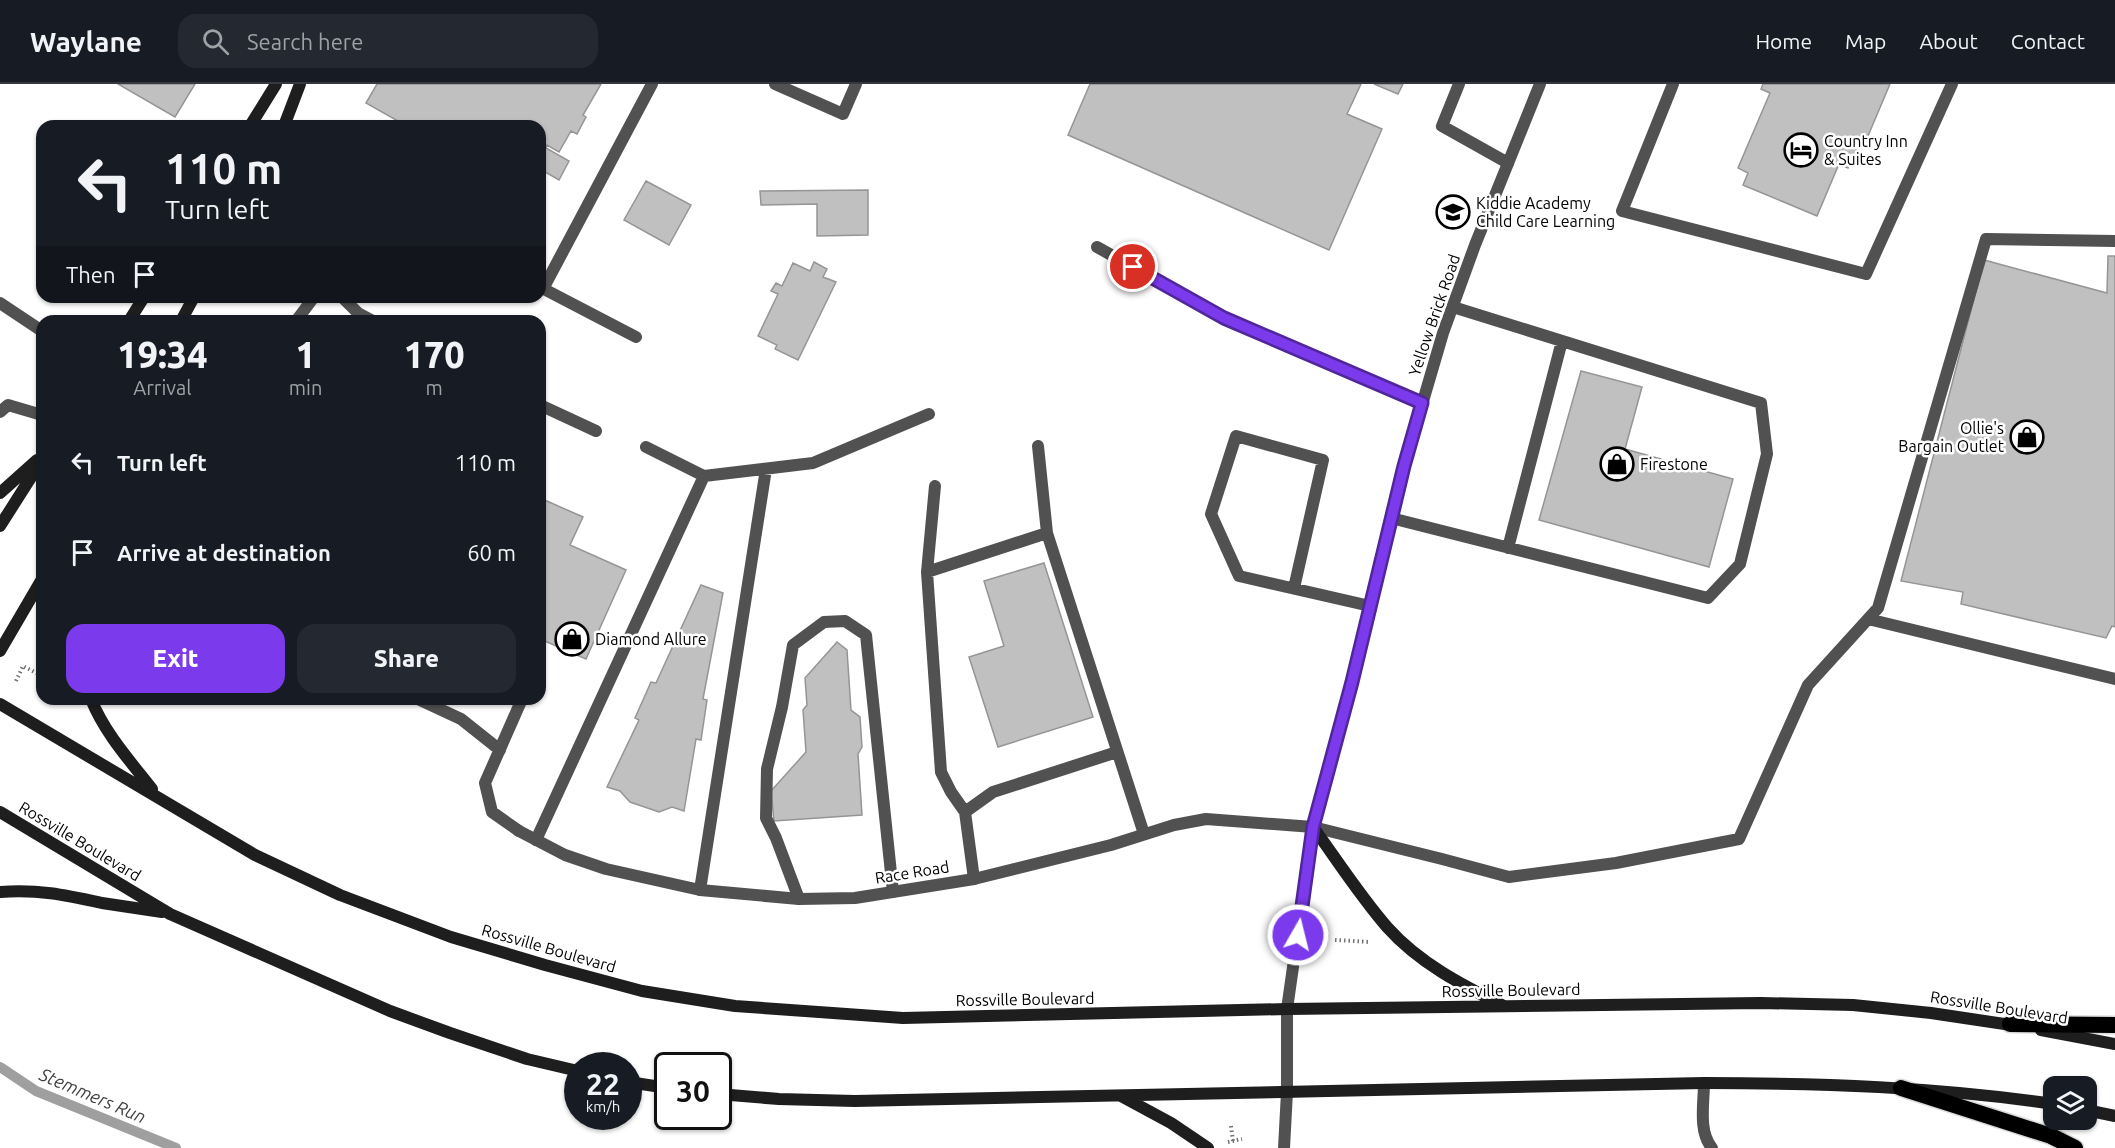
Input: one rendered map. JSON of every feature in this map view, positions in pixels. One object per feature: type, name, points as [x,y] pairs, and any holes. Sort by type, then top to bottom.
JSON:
[{"type":"highway","points":[[2010,1024],[2115,1025]]},
{"type":"highway","points":[[1901,1088],[2050,1136],[2075,1148]]},
{"type":"main road","points":[[254,120],[276,84]]},
{"type":"main road","points":[[286,120],[300,84]]},
{"type":"main road","points":[[0,493],[36,460]]},
{"type":"main road","points":[[0,526],[36,469]]},
{"type":"main road","points":[[0,651],[36,589]]},
{"type":"main road","name":"Rossville Boulevard","points":[[0,704],[255,855],[340,895],[451,937],[642,991],[735,1006],[903,1018],[1287,1009],[1749,1003],[1853,1005],[1931,1012],[2115,1044]]},
{"type":"main road","points":[[94,705],[114,740],[157,795]]},
{"type":"main road","name":"Rossville Boulevard","points":[[0,813],[171,914],[390,1011],[450,1034],[527,1059],[564,1068]]},
{"type":"main road","points":[[1313,827],[1388,927],[1420,957],[1450,978],[1505,1007]]},
{"type":"main road","points":[[0,892],[24,890],[59,893],[102,903],[171,914]]},
{"type":"main road","points":[[732,1095],[855,1101],[1704,1083],[1812,1083],[1994,1095],[2043,1102]]},
{"type":"main road","points":[[1120,1095],[1171,1123],[1208,1148]]},
{"type":"main road","points":[[2097,1112],[2115,1116]]},
{"type":"street","points":[[546,279],[652,84]]},
{"type":"street","points":[[775,84],[843,114],[856,84]]},
{"type":"street","points":[[1459,84],[1442,126],[1508,163]]},
{"type":"street","name":"Yellow Brick Road","points":[[1284,1148],[1287,1009],[1313,827],[1422,403],[1453,307],[1540,84]]},
{"type":"street","points":[[1673,84],[1622,211],[1866,274],[1952,84]]},
{"type":"street","points":[[2115,241],[1986,239],[1878,608],[1868,619],[2115,679]]},
{"type":"street","points":[[1097,247],[1224,318],[1422,403]]},
{"type":"street","points":[[546,291],[636,338]]},
{"type":"street","points":[[0,303],[36,327]]},
{"type":"street","points":[[348,303],[362,315]]},
{"type":"street","points":[[1392,518],[1708,598],[1740,564],[1767,454],[1761,403],[1453,307]]},
{"type":"street","points":[[1508,548],[1562,340]]},
{"type":"street","points":[[0,412],[8,405],[36,413]]},
{"type":"street","points":[[546,408],[596,431]]},
{"type":"street","points":[[646,447],[704,476],[766,469],[813,463],[929,414]]},
{"type":"street","points":[[1294,588],[1323,460],[1236,436],[1211,514],[1239,576],[1370,606]]},
{"type":"street","points":[[1038,446],[1047,533],[1144,834]]},
{"type":"street","points":[[700,890],[766,469]]},
{"type":"street","points":[[536,840],[704,476]]},
{"type":"street","points":[[935,486],[927,572],[941,772],[964,812],[974,879]]},
{"type":"street","points":[[927,572],[1047,533]]},
{"type":"street","name":"Race Road","points":[[519,705],[485,783],[492,812],[519,831],[565,855],[606,869],[700,890],[799,899],[855,898],[974,879],[1111,845],[1174,825],[1206,819],[1257,821],[1313,827],[1509,877],[1616,863],[1739,839],[1808,685],[1868,619]]},
{"type":"street","points":[[799,899],[766,818],[767,769],[782,707],[793,645],[824,622],[845,621],[866,635],[893,892]]},
{"type":"street","points":[[431,705],[460,719],[500,750]]},
{"type":"street","points":[[964,812],[993,792],[1118,752]]},
{"type":"street","points":[[1704,1083],[1704,1129],[1707,1142],[1712,1148]]},
{"type":"path","points":[[16,681],[23,666],[36,673]]},
{"type":"path","points":[[1335,940],[1373,942]]},
{"type":"path","points":[[1231,1126],[1233,1141]]},
{"type":"path","points":[[1225,1143],[1242,1138]]},
{"type":"building","points":[[118,84],[195,84],[175,117]]},
{"type":"building","points":[[377,84],[601,84],[583,115],[586,117],[577,134],[571,131],[559,152],[547,145],[546,148],[546,120],[396,120],[366,103]]},
{"type":"building","points":[[1090,84],[1361,84],[1347,114],[1382,129],[1329,250],[1068,135]]},
{"type":"building","points":[[1374,84],[1403,84],[1398,94]]},
{"type":"building","name":"Country Inn & Suites","points":[[1763,84],[1890,84],[1868,136],[1863,133],[1848,168],[1839,164],[1817,216],[1743,185],[1748,173],[1738,168],[1770,93],[1761,89]]},
{"type":"building","points":[[546,148],[569,161],[559,180],[546,172]]},
{"type":"building","points":[[646,181],[691,205],[669,245],[624,220]]},
{"type":"building","points":[[868,190],[868,235],[817,236],[817,204],[761,205],[760,191]]},
{"type":"building","name":"Ollie's Bargain Outlet","points":[[2108,256],[2115,256],[2115,627],[2112,626],[2106,638],[1961,604],[1963,592],[1901,581],[1984,260],[2107,293]]},
{"type":"building","points":[[814,262],[827,269],[823,277],[836,282],[798,360],[775,349],[777,345],[758,336],[778,294],[771,291],[776,283],[782,286],[793,263],[810,271]]},
{"type":"building","name":"Firestone","points":[[1581,371],[1642,387],[1625,449],[1733,479],[1709,567],[1539,520]]},
{"type":"building","points":[[546,501],[583,517],[570,545],[626,570],[586,659],[546,642]]},
{"type":"building","points":[[1044,563],[1093,717],[998,747],[969,657],[1004,646],[984,581]]},
{"type":"building","points":[[701,585],[723,593],[703,699],[707,700],[701,740],[696,739],[684,811],[672,807],[659,812],[630,802],[620,791],[607,787],[639,720],[635,718],[651,682],[656,683]]},
{"type":"building","points":[[837,642],[847,650],[851,710],[860,717],[862,747],[858,754],[862,815],[774,821],[771,791],[806,752],[803,710],[807,705],[805,678]]},
{"type":"waterway","name":"Stemmers Run","points":[[0,1067],[36,1091],[176,1148]]},
{"type":"place","name":"Country Inn & Suites","points":[[1801,150]]},
{"type":"place","name":"Kiddie Academy Child Care Learning","points":[[1453,212]]},
{"type":"place","name":"Ollie's Bargain Outlet","points":[[2027,437]]},
{"type":"place","name":"Firestone","points":[[1617,464]]},
{"type":"place","name":"Diamond Allure","points":[[572,639]]},
{"type":"route","points":[[1133,267],[1224,318],[1422,403],[1313,827],[1298,935]]}]
